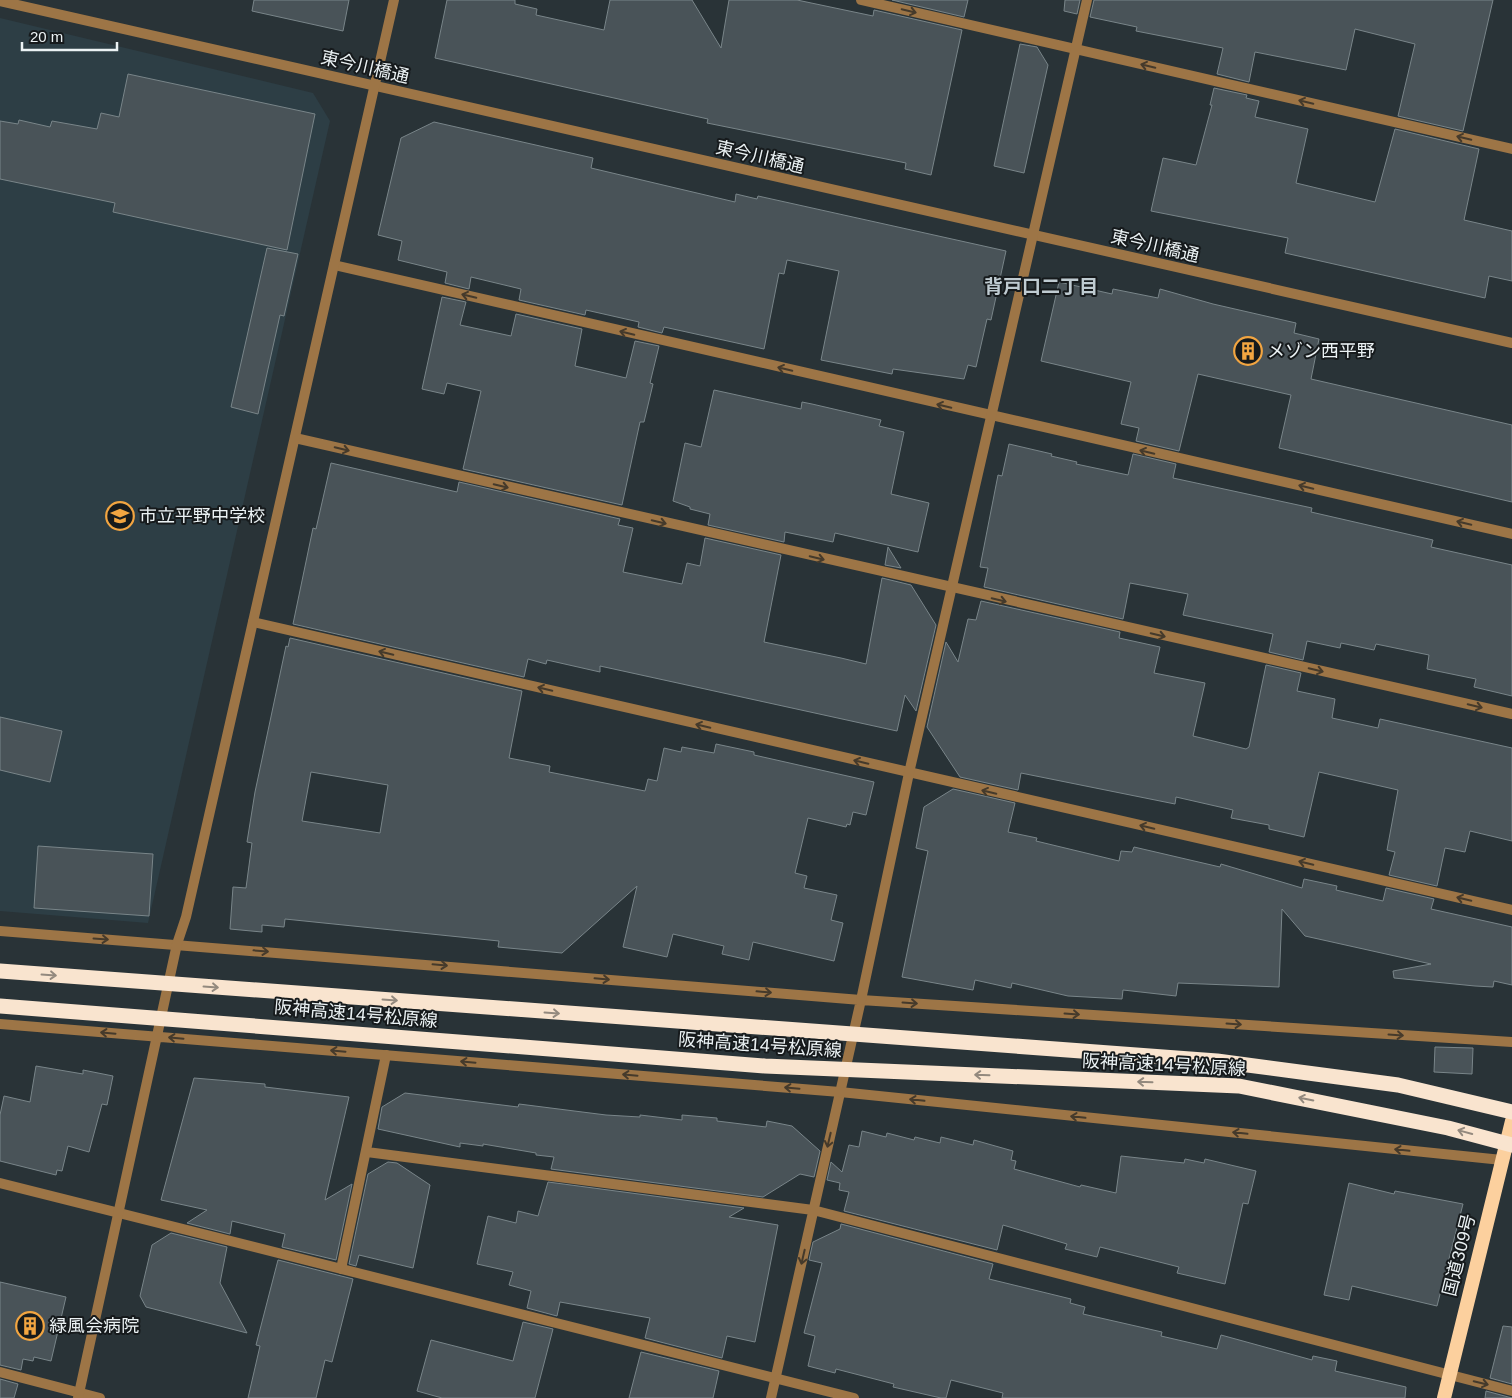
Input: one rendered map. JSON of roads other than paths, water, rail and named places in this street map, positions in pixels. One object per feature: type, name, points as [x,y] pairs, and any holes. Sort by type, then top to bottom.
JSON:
[{"type":"highway","name":"阪神高速14号松原線","points":[[0,971],[1217,1061],[1398,1085],[1512,1112]]},
{"type":"highway","name":"阪神高速14号松原線","points":[[0,1006],[765,1066],[1239,1086],[1448,1128],[1512,1145]]},
{"type":"highway","name":"国道309号","points":[[1444,1398],[1507,1162],[1512,1121]]},
{"type":"street","points":[[79,1395],[177,944],[186,917],[394,0]]},
{"type":"street","points":[[861,0],[1512,149]]},
{"type":"street","points":[[770,1398],[861,1000],[909,773],[1087,0]]},
{"type":"street","name":"東今川橋通","points":[[0,1],[1512,343]]},
{"type":"street","points":[[334,265],[1512,534]]},
{"type":"street","points":[[295,438],[951,589],[1512,714]]},
{"type":"street","points":[[253,622],[1512,910]]},
{"type":"street","points":[[0,931],[861,1000],[1512,1042]]},
{"type":"street","points":[[0,1024],[840,1092],[1507,1162]]},
{"type":"street","points":[[341,1269],[386,1055]]},
{"type":"street","points":[[367,1152],[814,1210],[1512,1391]]},
{"type":"street","points":[[0,1183],[854,1398]]},
{"type":"street","points":[[0,1372],[79,1395],[100,1398]]},
{"type":"place","name":"メゾン西平野","points":[[1248,351]]},
{"type":"place","name":"市立平野中学校","points":[[120,516]]},
{"type":"place","name":"緑風会病院","points":[[30,1326]]},
{"type":"district","name":"背戸口二丁目","points":[[1041,286]]}]
